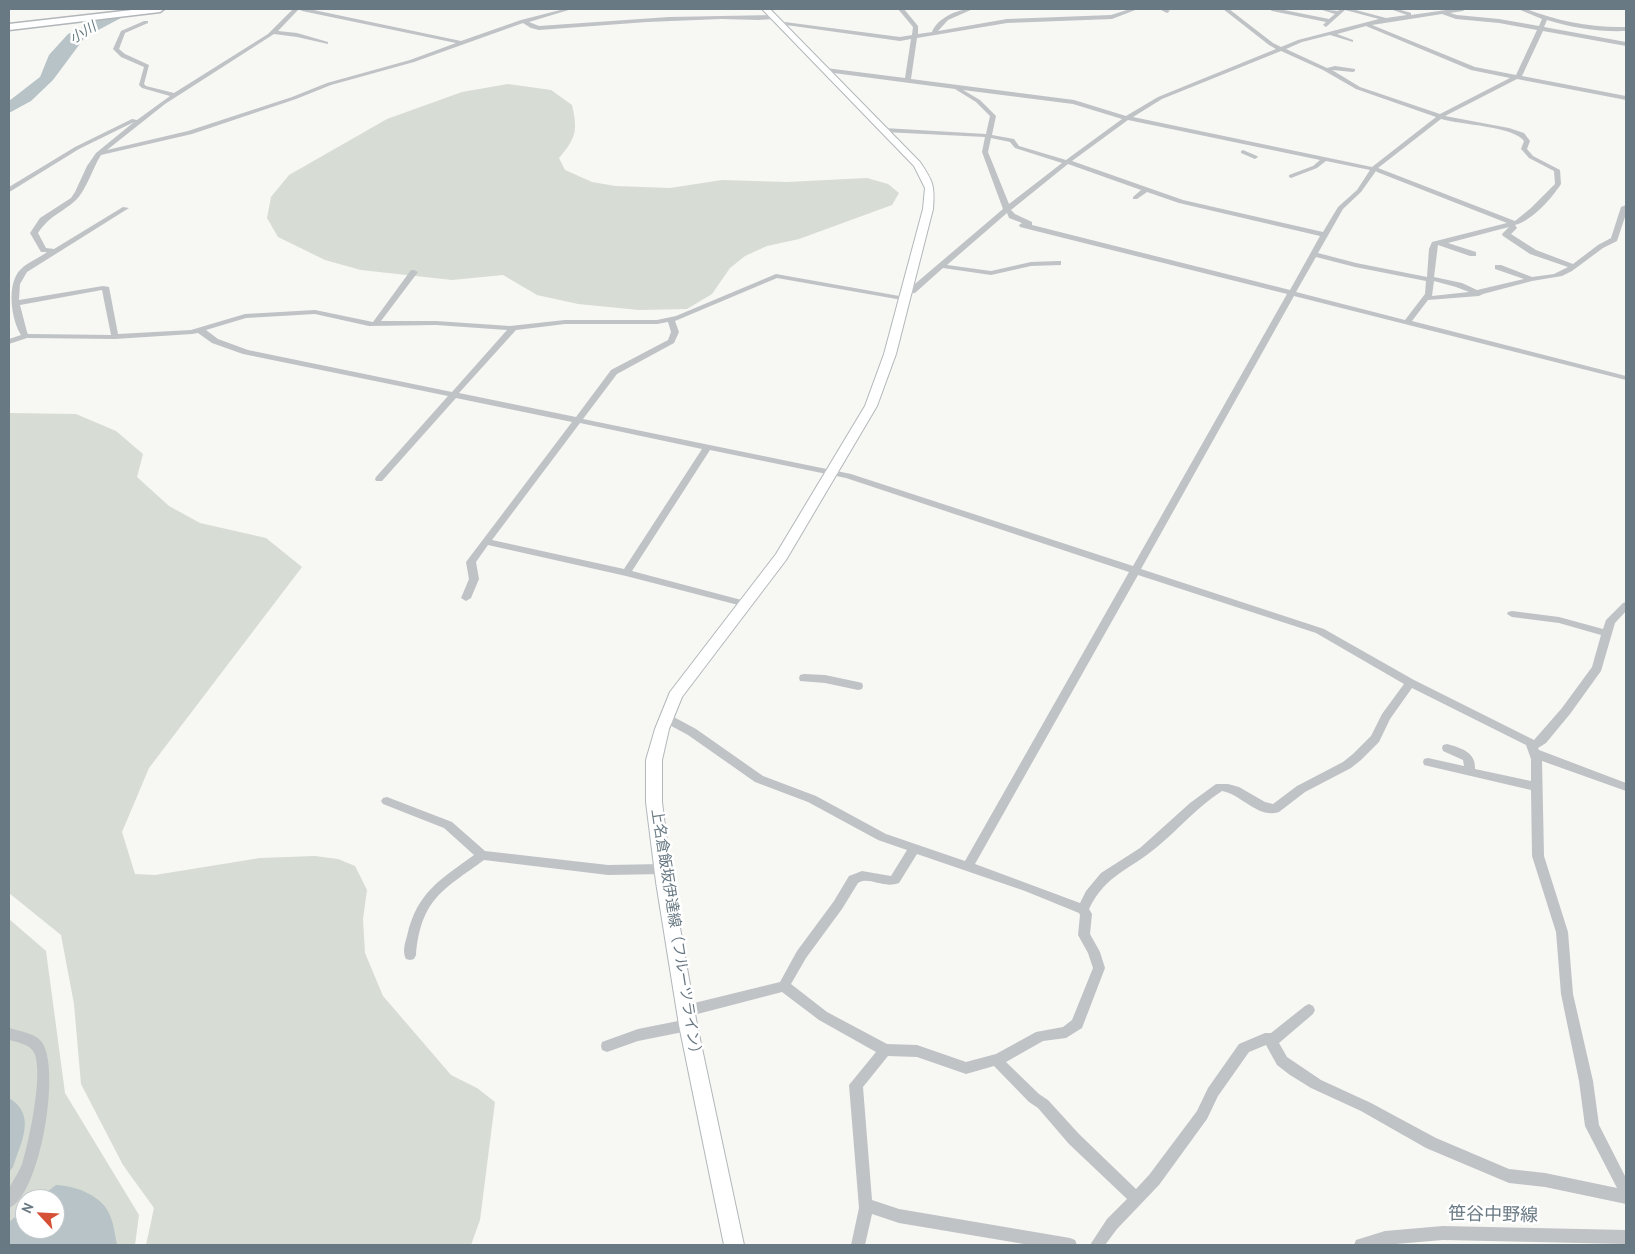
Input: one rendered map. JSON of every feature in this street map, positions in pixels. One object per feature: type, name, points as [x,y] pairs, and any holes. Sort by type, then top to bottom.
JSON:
[{"type":"highway","points":[[9,26],[160,9]]},
{"type":"main road","name":"上名倉飯坂伊達線（フルーツライン）","points":[[734,1245],[688,1025],[663,869],[654,802],[653,774],[657,744],[666,718],[684,682],[781,557],[833,472],[881,382],[906,296],[928,209],[930,188],[927,179],[917,164],[773,16]]},
{"type":"street","points":[[56,251],[44,250],[34,233],[36,228],[43,220],[78,193],[90,166],[98,154],[175,95],[219,69],[274,32],[296,9]]},
{"type":"street","points":[[302,9],[460,42]]},
{"type":"street","points":[[98,154],[190,133],[294,98],[329,84],[412,60],[460,42],[564,9]]},
{"type":"street","points":[[900,9],[914,23],[916,37],[908,81]]},
{"type":"street","points":[[935,33],[935,30],[945,20],[970,9]]},
{"type":"street","points":[[523,21],[539,28],[631,19],[728,17],[754,20],[773,16],[893,38],[916,37],[1007,21],[1112,17],[1135,9]]},
{"type":"street","points":[[1226,9],[1263,39],[1358,88],[1440,116],[1520,133],[1527,141],[1524,148],[1528,155],[1557,170],[1558,184],[1555,188],[1534,210],[1513,224],[1439,242],[1433,249],[1431,279],[1426,298],[1407,323]]},
{"type":"street","points":[[1272,9],[1329,21]]},
{"type":"street","points":[[1322,9],[1343,10],[1387,19],[1400,25]]},
{"type":"street","points":[[1393,9],[1413,15]]},
{"type":"street","points":[[9,342],[26,336],[115,337],[200,330],[245,316],[315,312],[335,315],[362,323],[375,324],[436,323],[513,328],[565,322],[657,322],[671,320],[776,276],[906,296],[1008,209],[1067,162],[1127,118],[1160,98],[1280,49],[1328,33],[1387,19],[1463,9]]},
{"type":"street","points":[[1521,9],[1545,19],[1607,30],[1626,29]]},
{"type":"street","points":[[1328,33],[1326,24],[1343,10]]},
{"type":"street","points":[[1442,11],[1456,17],[1541,28],[1626,44]]},
{"type":"street","points":[[968,866],[1340,208],[1360,190],[1373,169],[1440,116],[1453,107],[1517,78],[1545,19]]},
{"type":"street","points":[[146,22],[123,32],[116,49],[121,55],[147,66],[140,84],[144,87],[175,95]]},
{"type":"street","points":[[1365,24],[1473,69],[1626,98]]},
{"type":"street","points":[[274,32],[297,35],[326,43]]},
{"type":"street","points":[[1328,33],[1350,42]]},
{"type":"street","points":[[1326,70],[1335,68],[1353,70]]},
{"type":"street","points":[[826,70],[1063,100],[1127,118],[1373,169],[1513,224]]},
{"type":"street","points":[[956,87],[978,101],[991,113],[992,123],[986,152],[1008,209],[1015,219],[1037,228]]},
{"type":"street","points":[[9,190],[77,148],[151,112]]},
{"type":"street","points":[[884,130],[948,132],[1012,140],[1016,147],[1067,162],[1194,205],[1325,235]]},
{"type":"street","points":[[1254,144],[1243,152],[1255,157]]},
{"type":"street","points":[[1291,176],[1316,167],[1325,159]]},
{"type":"street","points":[[1135,198],[1147,189]]},
{"type":"street","points":[[1426,298],[1479,294],[1531,279],[1564,273],[1598,246],[1614,239],[1625,207]]},
{"type":"street","points":[[9,275],[24,270],[125,208]]},
{"type":"street","points":[[1513,224],[1513,228],[1506,234],[1531,251],[1572,266]]},
{"type":"street","points":[[1023,225],[1626,378]]},
{"type":"street","points":[[1439,242],[1473,254]]},
{"type":"street","points":[[1314,254],[1362,266],[1459,285],[1479,294]]},
{"type":"street","points":[[942,266],[991,273],[1031,264],[1058,262]]},
{"type":"street","points":[[1498,267],[1531,279]]},
{"type":"street","points":[[24,270],[18,276],[15,293],[23,334],[26,336]]},
{"type":"street","points":[[375,324],[414,272]]},
{"type":"street","points":[[16,303],[106,289],[115,337]]},
{"type":"street","points":[[466,598],[474,579],[471,562],[614,372],[671,341],[675,332],[671,320]]},
{"type":"street","points":[[378,479],[513,328]]},
{"type":"street","points":[[200,330],[214,341],[246,352],[833,472],[1320,631],[1410,683],[1531,743],[1537,787],[1538,856],[1562,932],[1567,994],[1586,1081],[1592,1126],[1626,1192]]},
{"type":"street","points":[[626,573],[708,446]]},
{"type":"street","points":[[487,542],[626,573],[746,604]]},
{"type":"street","points":[[1533,750],[1566,711],[1597,668],[1610,622],[1626,605]]},
{"type":"street","points":[[1512,614],[1559,620],[1606,633]]},
{"type":"street","points":[[804,678],[825,679],[858,686]]},
{"type":"street","points":[[1083,909],[1102,878],[1154,844],[1194,806],[1220,787],[1233,789],[1264,808],[1275,809],[1301,789],[1347,765],[1375,739],[1386,717],[1410,683]]},
{"type":"street","points":[[666,718],[692,732],[759,779],[812,799],[869,831],[1083,909],[1086,914],[1084,935],[1094,952],[1099,968],[1077,1024],[1066,1032],[1041,1036],[996,1060],[961,1068],[951,1061],[917,1051],[885,1050],[823,1016],[784,986]]},
{"type":"street","points":[[1447,748],[1467,757],[1470,761],[1469,771]]},
{"type":"street","points":[[1533,750],[1555,762],[1626,787]]},
{"type":"street","points":[[1428,762],[1537,787]]},
{"type":"street","points":[[387,802],[448,825],[482,855],[608,870],[663,869]]},
{"type":"street","points":[[686,1011],[784,986],[824,921],[839,904],[850,884],[857,877],[864,875],[890,882],[895,880],[914,848]]},
{"type":"street","points":[[410,955],[410,945],[418,920],[430,895],[482,855]]},
{"type":"street","points":[[1096,1245],[1112,1224],[1154,1180],[1197,1122],[1213,1092],[1244,1048],[1252,1044],[1274,1039],[1309,1010]]},
{"type":"street","points":[[607,1046],[638,1035],[688,1025]]},
{"type":"street","points":[[9,1034],[37,1046],[42,1054],[44,1080],[35,1140],[27,1170],[9,1201]]},
{"type":"street","points":[[1270,1039],[1282,1061],[1294,1071],[1316,1084],[1366,1107],[1431,1143],[1509,1176],[1545,1180],[1626,1197]]},
{"type":"street","points":[[858,1245],[866,1205],[856,1085],[885,1050]]},
{"type":"street","points":[[996,1060],[1034,1098],[1043,1104],[1111,1177],[1137,1199]]},
{"type":"street","points":[[866,1205],[907,1217],[1070,1245]]},
{"type":"street","name":"笹谷中野線","points":[[1361,1245],[1385,1238],[1443,1233],[1626,1237]]},
{"type":"shaded area","points":[[508,84],[551,90],[572,105],[575,121],[574,134],[569,145],[559,158],[565,170],[592,182],[615,186],[670,188],[722,180],[787,182],[867,178],[888,184],[899,193],[892,205],[799,239],[767,246],[745,256],[730,268],[712,294],[687,309],[639,310],[578,304],[537,295],[503,275],[452,280],[361,270],[325,260],[278,237],[267,218],[271,197],[289,175],[387,119],[462,92]]},
{"type":"shaded area","points":[[9,413],[76,414],[116,431],[143,454],[137,477],[169,506],[200,523],[266,538],[302,567],[149,768],[122,832],[135,874],[155,875],[260,858],[315,856],[338,859],[355,866],[367,890],[363,919],[365,953],[383,996],[451,1075],[477,1088],[495,1102],[480,1220],[471,1245],[146,1245],[154,1208],[123,1165],[81,1084],[74,1004],[61,935],[9,893]]},
{"type":"shaded area","points":[[9,919],[46,951],[65,1093],[139,1215],[135,1245],[9,1245]]},
{"type":"water","name":"小川","points":[[120,9],[138,9],[85,37],[53,80],[31,101],[9,113],[9,101],[40,77],[49,55],[68,34]]},
{"type":"water","points":[[9,1098],[23,1112],[25,1130],[13,1167],[9,1172]]},
{"type":"water","points":[[56,1185],[72,1187],[96,1198],[107,1210],[111,1218],[117,1245],[9,1245],[9,1222],[15,1217],[15,1239],[65,1239],[65,1189],[51,1189]]}]
